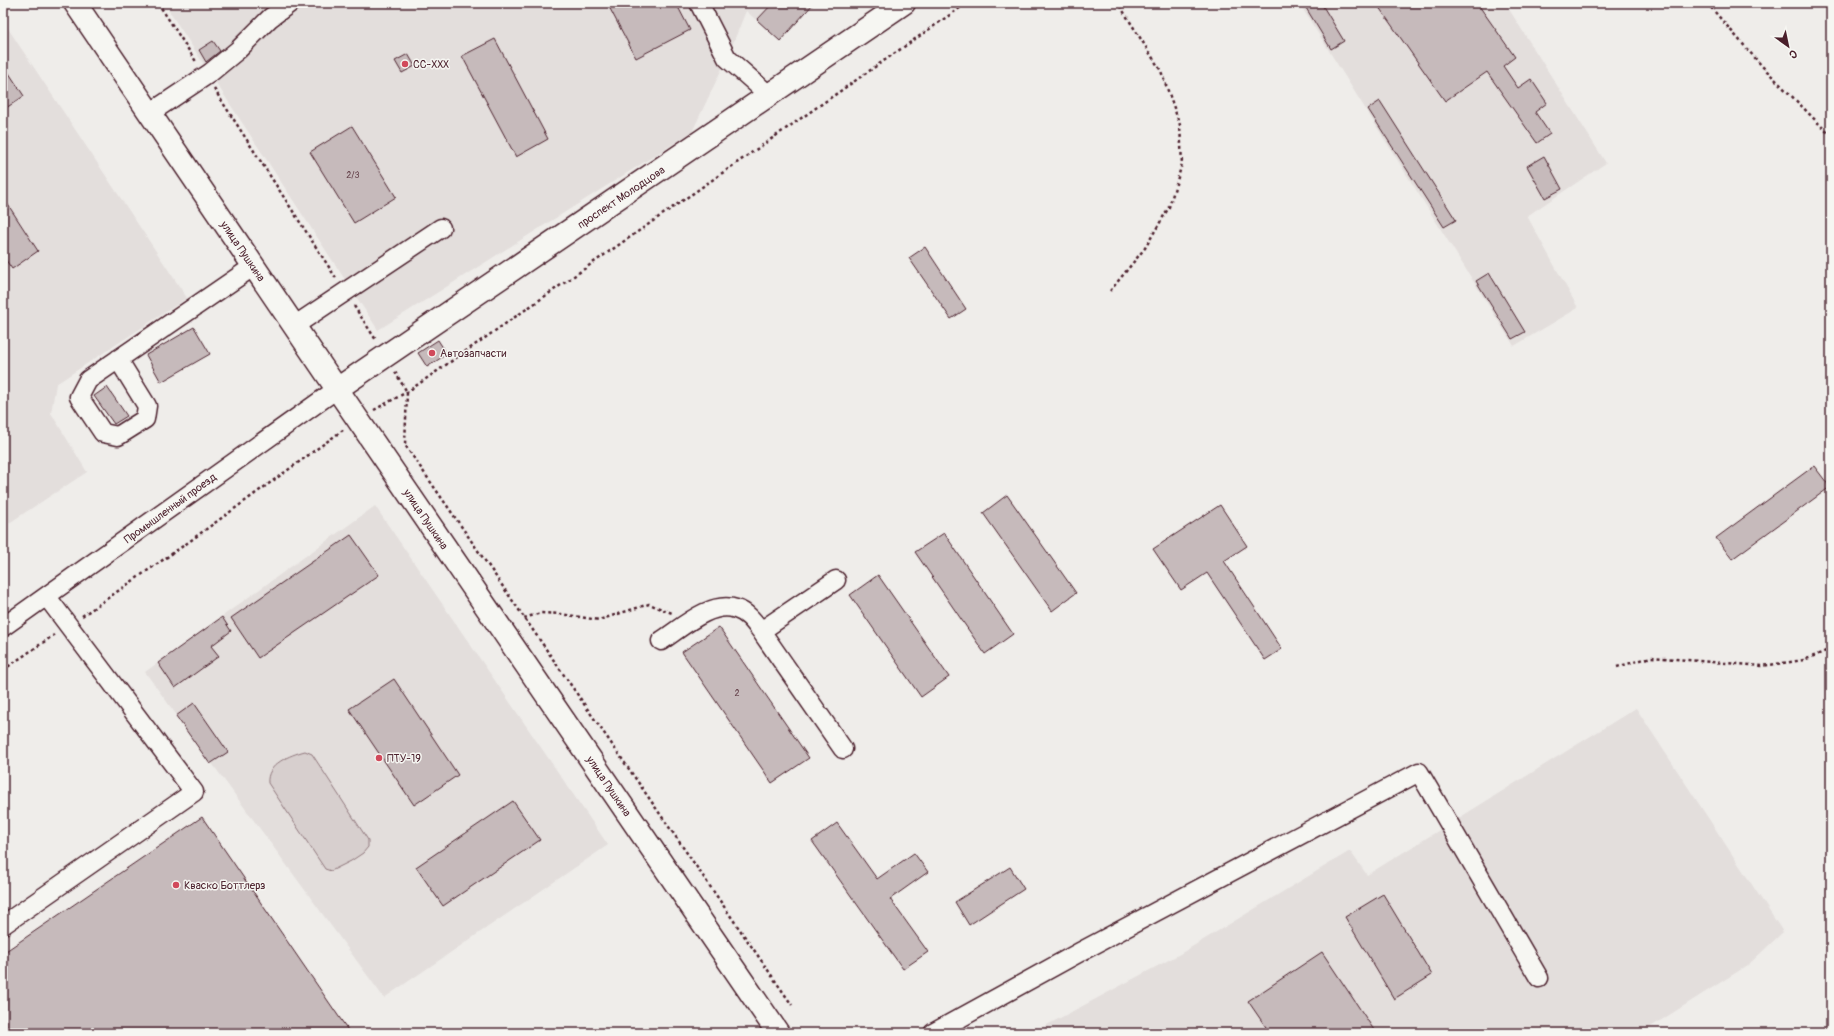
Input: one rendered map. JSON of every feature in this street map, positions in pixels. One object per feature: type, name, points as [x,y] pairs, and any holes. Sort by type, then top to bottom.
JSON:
[{"type":"main road","name":"улица Пушкина","points":[[76,3],[357,419],[778,1033]]},
{"type":"main road","name":"проспект Молодцова","points":[[337,389],[770,96],[897,5]]},
{"type":"street","points":[[150,113],[206,76],[238,50],[270,18],[290,3]]},
{"type":"street","points":[[698,3],[727,58],[770,96]]},
{"type":"street","points":[[294,326],[441,228]]},
{"type":"street","points":[[118,359],[254,266]]},
{"type":"street","name":"Промышленный проезд","points":[[3,627],[337,389]]},
{"type":"street","points":[[761,631],[836,580]]},
{"type":"street","points":[[3,925],[194,792],[46,597]]},
{"type":"street","points":[[661,642],[703,613],[719,607],[735,608],[749,616],[843,749]]},
{"type":"street","points":[[933,1033],[1080,952],[1419,772],[1539,978]]},
{"type":"path","points":[[158,3],[386,356],[407,392],[405,445],[792,1005]]},
{"type":"path","points":[[3,670],[183,546],[357,419],[407,392],[967,3]]},
{"type":"path","points":[[1110,291],[1145,248],[1169,207],[1182,164],[1180,125],[1161,71],[1122,9],[1120,3]]},
{"type":"path","points":[[1707,3],[1762,66],[1831,136]]},
{"type":"path","points":[[524,618],[541,613],[561,614],[599,620],[649,604],[690,622]]},
{"type":"path","points":[[1617,667],[1651,657],[1762,666],[1804,660],[1831,649]]},
{"type":"shaded area","points":[[171,3],[814,3],[780,41],[746,11],[727,58],[692,132],[378,330],[169,11]]},
{"type":"shaded area","points":[[1299,3],[1505,3],[1606,163],[1527,216],[1578,308],[1514,346]]},
{"type":"shaded area","points":[[3,21],[187,298],[56,384],[51,413],[87,472],[3,527]]},
{"type":"shaded area","name":"ПТУ-19","points":[[375,506],[608,845],[384,998],[145,672]]},
{"type":"shaded area","points":[[1636,708],[1783,932],[1748,965],[1641,1033],[1032,1033],[1180,954],[1350,851],[1367,875]]},
{"type":"shaded area","points":[[305,751],[312,754],[368,840],[368,847],[363,853],[331,871],[325,869],[268,783],[268,776],[280,761]]},
{"type":"building","points":[[607,3],[676,3],[690,30],[636,58]]},
{"type":"building","points":[[773,3],[814,3],[780,41],[757,20]]},
{"type":"building","points":[[1303,3],[1321,3],[1344,41],[1331,49]]},
{"type":"building","points":[[1376,3],[1477,3],[1515,57],[1503,66],[1518,88],[1531,79],[1547,103],[1535,112],[1550,134],[1537,143],[1487,72],[1445,101]]},
{"type":"building","points":[[495,39],[548,139],[516,157],[462,56]]},
{"type":"building","points":[[213,41],[220,51],[206,62],[199,50]]},
{"type":"building","name":"СС-ХХХ","points":[[408,54],[415,66],[402,73],[395,61]]},
{"type":"building","points":[[3,64],[24,96],[3,110]]},
{"type":"building","points":[[1380,101],[1456,220],[1444,227],[1368,109]]},
{"type":"building","points":[[352,126],[396,197],[354,223],[310,152]]},
{"type":"building","points":[[1544,156],[1562,189],[1545,198],[1527,166]]},
{"type":"building","points":[[3,197],[38,251],[12,269],[3,256]]},
{"type":"building","points":[[925,247],[966,309],[951,319],[909,258]]},
{"type":"building","points":[[1489,273],[1525,332],[1512,339],[1476,281]]},
{"type":"building","points":[[194,327],[210,354],[161,382],[146,355]]},
{"type":"building","name":"Автозапчасти","points":[[438,340],[447,354],[427,367],[418,353]]},
{"type":"building","points":[[107,387],[127,416],[114,424],[94,396]]},
{"type":"building","points":[[1814,466],[1830,487],[1732,559],[1716,538]]},
{"type":"building","points":[[1007,495],[1076,593],[1052,611],[983,513]]},
{"type":"building","points":[[1220,505],[1247,546],[1224,561],[1282,649],[1265,660],[1207,573],[1181,590],[1153,549]]},
{"type":"building","points":[[944,533],[1013,634],[985,654],[915,552]]},
{"type":"building","points":[[351,535],[379,575],[258,658],[231,618]]},
{"type":"building","points":[[878,575],[949,677],[921,697],[850,595]]},
{"type":"building","points":[[222,617],[231,631],[211,646],[219,656],[175,688],[158,663]]},
{"type":"building","points":[[719,627],[809,758],[772,783],[682,652]]},
{"type":"building","points":[[394,679],[458,775],[414,805],[349,709]]},
{"type":"building","points":[[194,703],[228,752],[210,764],[176,716]]},
{"type":"building","points":[[513,801],[540,840],[443,906],[416,867]]},
{"type":"building","name":"Кваско Боттлерз","points":[[202,817],[350,1033],[3,1033],[3,953]]},
{"type":"building","points":[[837,823],[877,879],[914,853],[928,872],[890,899],[928,952],[903,969],[812,841]]},
{"type":"building","points":[[1010,867],[1024,889],[969,925],[955,902]]},
{"type":"building","points":[[1383,894],[1432,975],[1394,999],[1345,917]]},
{"type":"building","points":[[1322,952],[1376,1033],[1270,1033],[1248,1001]]},
{"type":"place","name":"СС-ХХХ","points":[[405,64]]},
{"type":"place","name":"Автозапчасти","points":[[432,353]]},
{"type":"place","name":"ПТУ-19","points":[[379,758]]},
{"type":"place","name":"Кваско Боттлерз","points":[[176,885]]}]
